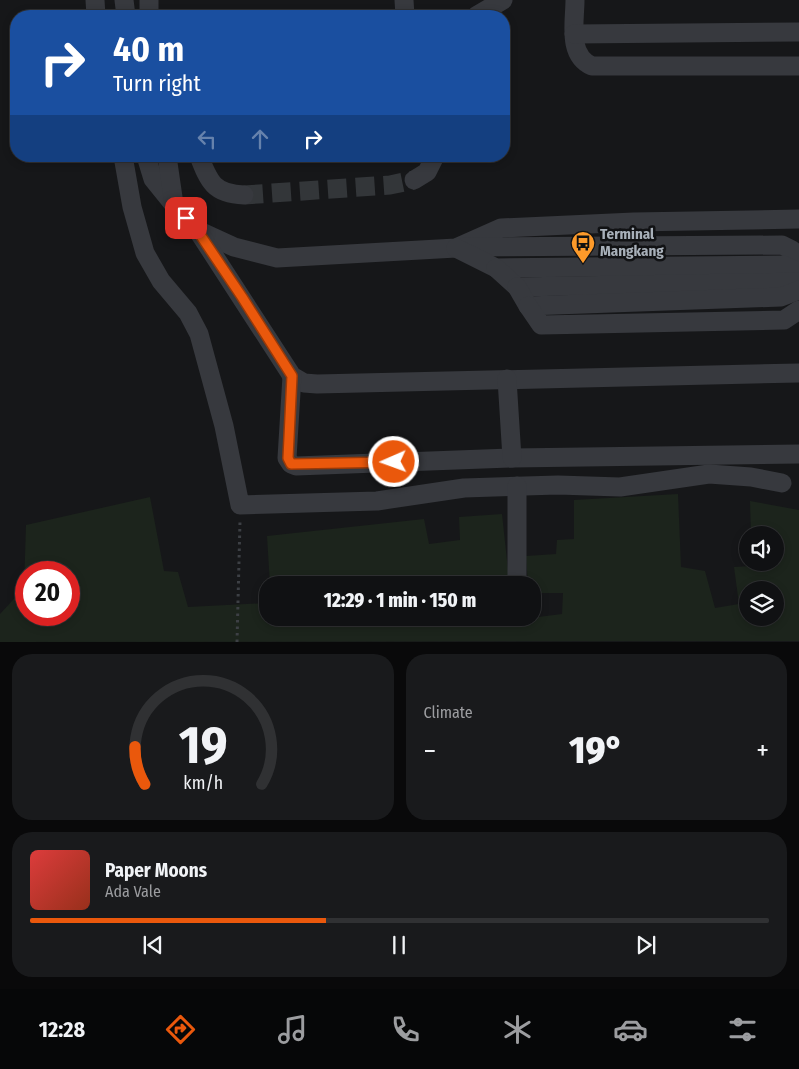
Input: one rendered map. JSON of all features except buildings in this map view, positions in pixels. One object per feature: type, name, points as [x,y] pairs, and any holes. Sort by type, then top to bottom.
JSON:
[{"type":"street","points":[[486,10],[503,0]]},
{"type":"street","points":[[575,0],[574,34],[577,53],[583,62],[592,66],[799,66]]},
{"type":"street","points":[[574,34],[799,32]]},
{"type":"street","points":[[125,162],[132,207],[145,253],[161,281],[188,313],[199,334],[224,426],[240,505],[377,501],[442,490],[518,486],[620,487],[709,474],[782,483]]},
{"type":"street","points":[[148,162],[153,179],[174,206],[197,230],[292,376],[304,383],[799,373]]},
{"type":"street","points":[[168,162],[174,206]]},
{"type":"street","points":[[201,162],[210,181],[218,191],[244,195]]},
{"type":"street","points":[[414,180],[427,172],[434,162]]},
{"type":"street","points":[[456,248],[501,228],[711,220],[799,219]]},
{"type":"street","points":[[197,230],[234,248],[277,258],[456,248],[782,245],[792,250],[799,258]]},
{"type":"street","points":[[456,248],[496,268],[516,287],[540,325],[784,320],[799,310]]},
{"type":"street","points":[[496,268],[783,265],[799,272]]},
{"type":"street","points":[[516,287],[799,282]]},
{"type":"street","points":[[528,306],[782,297],[799,290]]},
{"type":"street","points":[[292,376],[288,458],[291,464],[512,458],[799,454]]},
{"type":"street","points":[[508,379],[512,458]]},
{"type":"street","points":[[517,576],[518,486]]},
{"type":"path","points":[[237,642],[240,505]]},
{"type":"shaded area","points":[[678,494],[681,567],[705,571],[715,608],[739,604],[734,567],[739,567],[739,571],[784,571],[784,526],[751,526],[750,501],[799,510],[799,641],[0,642],[0,614],[15,598],[15,626],[80,626],[80,561],[25,561],[26,525],[150,497],[164,571],[178,572],[188,607],[259,603],[259,626],[541,626],[541,617],[562,614],[563,593],[541,593],[541,576],[527,576],[526,556],[556,554],[557,540],[574,539],[574,500]]},
{"type":"shaded area","points":[[502,514],[509,576],[269,576],[267,536],[424,519],[429,544],[460,540],[459,517]]},
{"type":"tunnel","points":[[244,195],[390,185],[414,180]]},
{"type":"place","name":"Terminal Mangkang","points":[[583,264]]},
{"type":"route","points":[[186,218],[197,230],[242,297],[292,376],[288,458],[291,464],[296,466],[394,462]]}]
